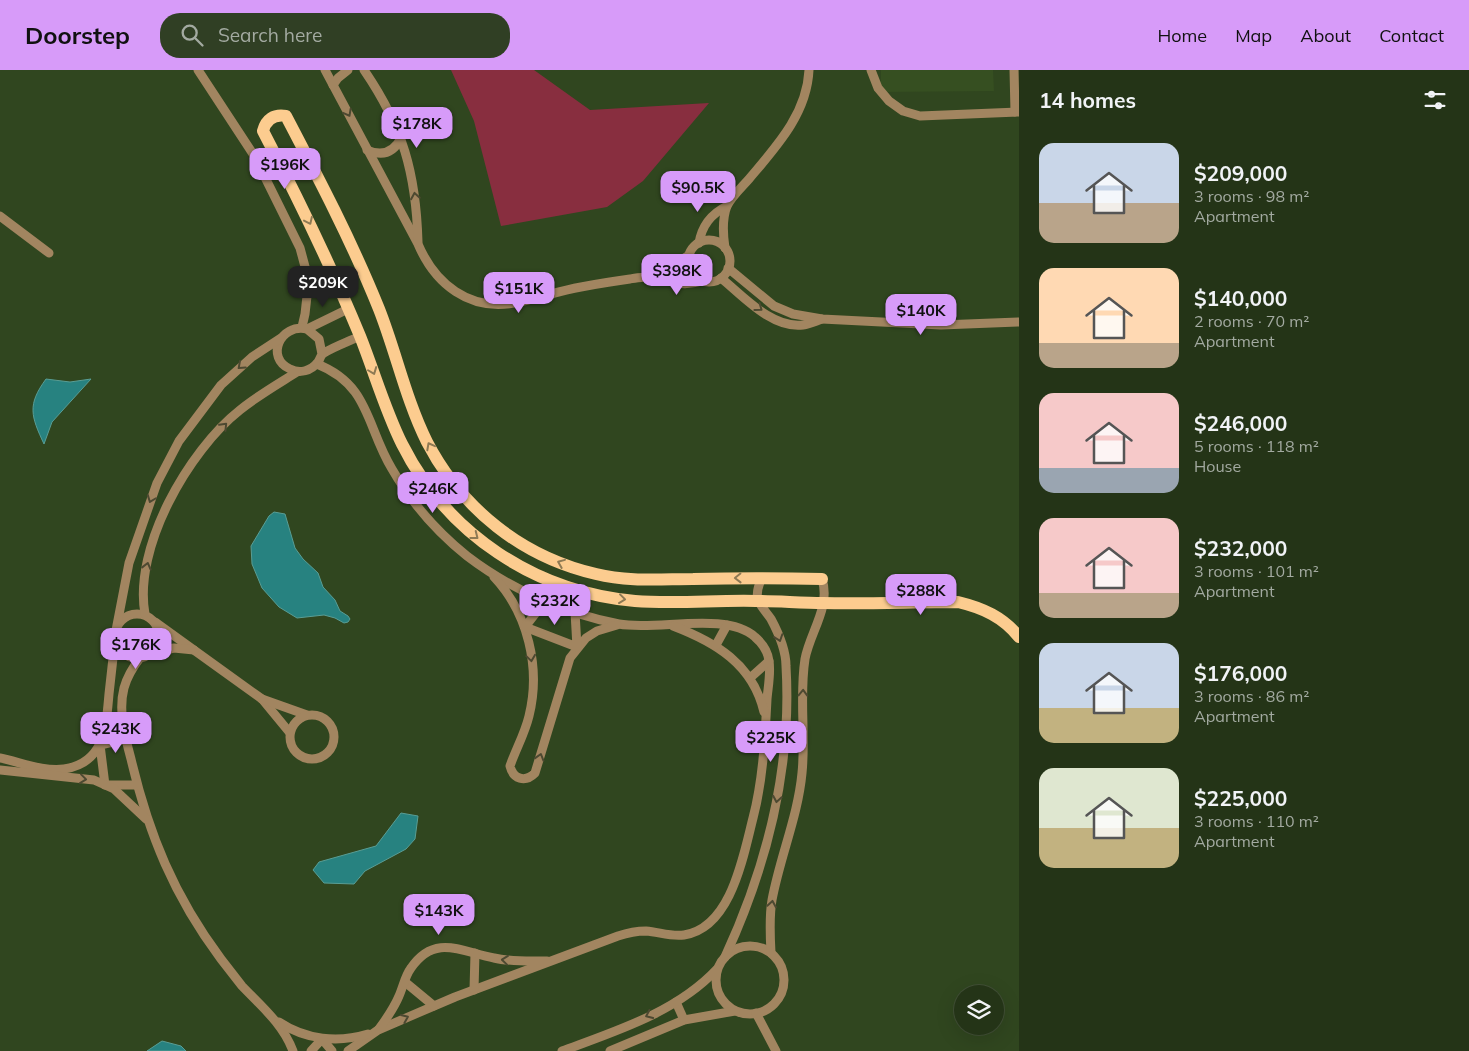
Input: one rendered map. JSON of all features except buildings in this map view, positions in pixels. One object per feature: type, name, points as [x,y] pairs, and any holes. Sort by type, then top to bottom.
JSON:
[{"type":"main road","points":[[822,579],[629,579],[598,575],[566,566],[537,553],[510,537],[484,517],[462,494],[442,468],[427,440],[379,309],[336,211],[286,116],[273,117],[266,123],[263,131],[308,218],[360,336],[401,442],[420,475],[449,511],[468,531],[498,554],[530,572],[564,587],[600,596],[637,601],[958,602],[978,606],[995,615],[1011,627],[1019,638]]},
{"type":"street","points":[[198,70],[255,157],[300,248],[307,274],[308,287],[305,328]]},
{"type":"street","points":[[325,70],[425,260],[435,275],[448,287],[470,299],[496,304],[513,303],[560,291],[656,275],[689,254],[699,243],[704,241],[716,242],[725,248]]},
{"type":"street","points":[[333,85],[348,70]]},
{"type":"street","points":[[364,70],[390,113],[401,138],[411,172],[417,208],[418,244]]},
{"type":"street","points":[[699,243],[701,233],[711,216],[727,206],[779,144],[798,113],[806,94],[809,70]]},
{"type":"street","points":[[871,70],[878,88],[888,101],[903,111],[920,116],[1017,112],[1017,81],[1014,70]]},
{"type":"street","points":[[368,150],[383,154],[391,151],[401,138]]},
{"type":"street","points":[[656,275],[678,284],[709,282],[721,278],[728,268],[729,258],[725,248],[724,227],[727,206]]},
{"type":"street","points":[[0,216],[49,253]]},
{"type":"street","points":[[689,254],[688,265],[690,271],[702,281]]},
{"type":"street","points":[[728,268],[774,306],[783,311],[822,319],[940,325],[1019,322]]},
{"type":"street","points":[[721,278],[757,308],[778,321],[804,325],[822,319]]},
{"type":"street","points":[[0,770],[20,766],[63,769],[85,762],[100,745],[106,726],[117,625],[128,563],[157,483],[178,441],[221,385],[252,357],[292,329],[305,328],[348,309]]},
{"type":"street","points":[[778,321],[783,311]]},
{"type":"street","points":[[144,614],[142,589],[151,548],[159,526],[180,484],[207,444],[239,410],[297,372],[308,370],[317,364],[322,354],[319,339],[305,328]]},
{"type":"street","points":[[322,354],[360,336]]},
{"type":"street","points":[[281,338],[278,348],[280,359],[287,368],[297,372]]},
{"type":"street","points":[[317,364],[339,375],[357,393],[384,456],[404,489],[450,541],[486,570],[510,597],[525,627],[532,656],[534,676],[529,716],[510,766],[512,774],[519,778],[528,778],[535,773],[566,670],[577,647],[597,631],[621,624]]},
{"type":"street","points":[[275,1020],[297,1032],[322,1039],[352,1038],[378,1030],[474,990],[618,936],[646,931],[682,936],[695,933],[708,926],[718,917],[725,904],[742,860],[754,814],[763,766],[769,660],[766,651],[754,636],[746,630],[727,625],[686,623],[672,626],[621,624],[575,612],[545,600],[486,570]]},
{"type":"street","points":[[562,1051],[616,1031],[676,1002],[705,982],[717,969],[724,957],[744,915],[775,813],[786,731],[786,659],[772,620],[758,601],[758,588],[762,578]]},
{"type":"street","points":[[771,953],[770,920],[772,900],[795,812],[802,773],[802,690],[805,658],[824,603],[826,592],[822,579]]},
{"type":"street","points":[[525,627],[545,600]]},
{"type":"street","points":[[575,612],[577,647]]},
{"type":"street","points":[[117,625],[131,614],[144,614],[262,699],[290,733]]},
{"type":"street","points":[[152,653],[159,641],[158,628],[155,622]]},
{"type":"street","points":[[716,645],[727,625]]},
{"type":"street","points":[[672,626],[716,645],[735,660],[750,678],[766,719]]},
{"type":"street","points":[[525,627],[577,647]]},
{"type":"street","points":[[115,640],[121,652],[127,656],[140,658],[174,648],[197,651]]},
{"type":"street","points":[[140,658],[128,677],[122,698],[126,739],[146,820],[157,849],[202,933],[241,984],[284,1030],[293,1051]]},
{"type":"street","points":[[750,678],[769,660]]},
{"type":"street","points":[[262,699],[308,715],[321,717],[332,727],[334,740],[328,753],[315,760],[301,757],[292,747],[290,733],[293,725],[299,719],[308,715]]},
{"type":"street","points":[[100,745],[126,739]]},
{"type":"street","points":[[100,745],[105,785]]},
{"type":"street","points":[[0,758],[20,766],[94,780],[121,795],[146,820]]},
{"type":"street","points":[[105,785],[137,785]]},
{"type":"street","points":[[610,1051],[684,1020],[735,1011],[756,1013],[769,1008],[782,991],[783,974],[781,966],[771,953],[762,948],[742,946],[724,957]]},
{"type":"street","points":[[348,1051],[378,1030],[390,1014],[409,970],[427,952],[438,948],[451,947],[511,960],[554,961]]},
{"type":"street","points":[[474,990],[475,953]]},
{"type":"street","points":[[717,969],[716,983],[720,996],[735,1011]]},
{"type":"street","points":[[405,982],[434,1006]]},
{"type":"street","points":[[676,1002],[684,1020]]},
{"type":"street","points":[[756,1013],[776,1051]]},
{"type":"street","points":[[311,1051],[322,1039]]},
{"type":"street","points":[[322,1039],[332,1051]]},
{"type":"shaded area","points":[[451,70],[534,70],[590,110],[709,103],[643,181],[607,207],[501,226],[474,121]]},
{"type":"shaded area","points":[[881,70],[993,70],[994,91],[881,92]]},
{"type":"water","points":[[46,379],[70,382],[91,379],[52,422],[44,444],[36,426],[33,411],[36,396]]},
{"type":"water","points":[[274,512],[285,514],[295,548],[303,559],[318,573],[323,587],[335,600],[340,611],[350,619],[348,622],[344,623],[324,615],[297,618],[279,607],[262,588],[252,564],[251,546],[269,516]]},
{"type":"water","points":[[401,813],[418,816],[415,839],[406,849],[365,871],[354,884],[324,883],[313,870],[319,862],[376,846]]},
{"type":"water","points":[[162,1041],[181,1046],[186,1051],[147,1051]]}]
